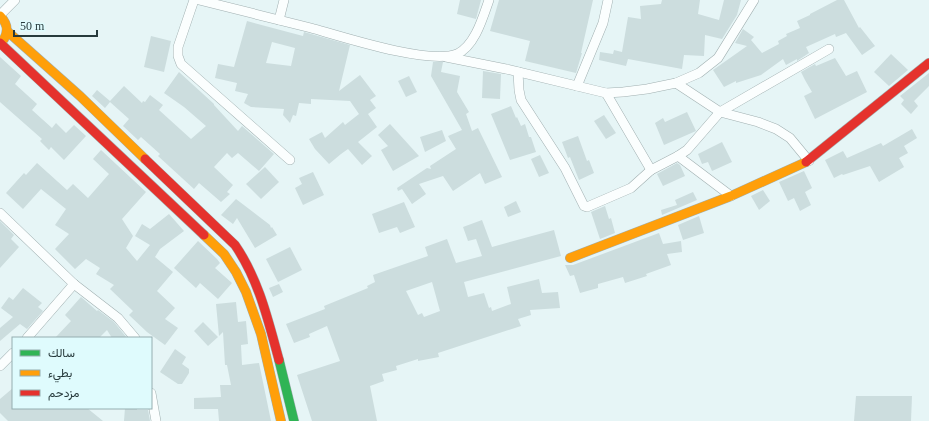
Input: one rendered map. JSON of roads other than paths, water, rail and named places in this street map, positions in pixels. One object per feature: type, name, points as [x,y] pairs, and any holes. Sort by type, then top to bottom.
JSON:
[{"type":"main road","points":[[0,16],[7,25],[8,31],[4,39],[0,42],[224,254],[235,268],[250,302],[271,374],[281,421]]},
{"type":"main road","points":[[8,31],[80,96],[235,245],[251,271],[264,305],[294,421]]},
{"type":"main road","points":[[570,258],[731,196],[809,162],[929,63]]},
{"type":"street","points":[[0,16],[15,0]]},
{"type":"street","points":[[194,0],[178,47],[178,56],[181,64],[290,160]]},
{"type":"street","points":[[199,0],[406,53],[446,57],[606,93],[648,89],[676,83],[699,73],[718,58],[752,2]]},
{"type":"street","points":[[279,20],[284,0]]},
{"type":"street","points":[[446,57],[458,53],[470,42],[480,27],[489,0]]},
{"type":"street","points":[[577,86],[602,23],[608,0]]},
{"type":"street","points":[[518,72],[521,100],[565,168],[584,206],[587,206],[631,188],[651,170],[687,150],[720,112],[829,49]]},
{"type":"street","points":[[676,83],[720,112],[758,122],[776,129],[790,138],[809,162]]},
{"type":"street","points":[[606,93],[651,170]]},
{"type":"street","points":[[678,156],[731,196]]},
{"type":"street","points":[[0,213],[74,284],[118,318],[134,337]]},
{"type":"street","points":[[28,337],[74,284]]},
{"type":"street","points":[[0,366],[12,354]]},
{"type":"street","points":[[152,399],[156,421]]}]
